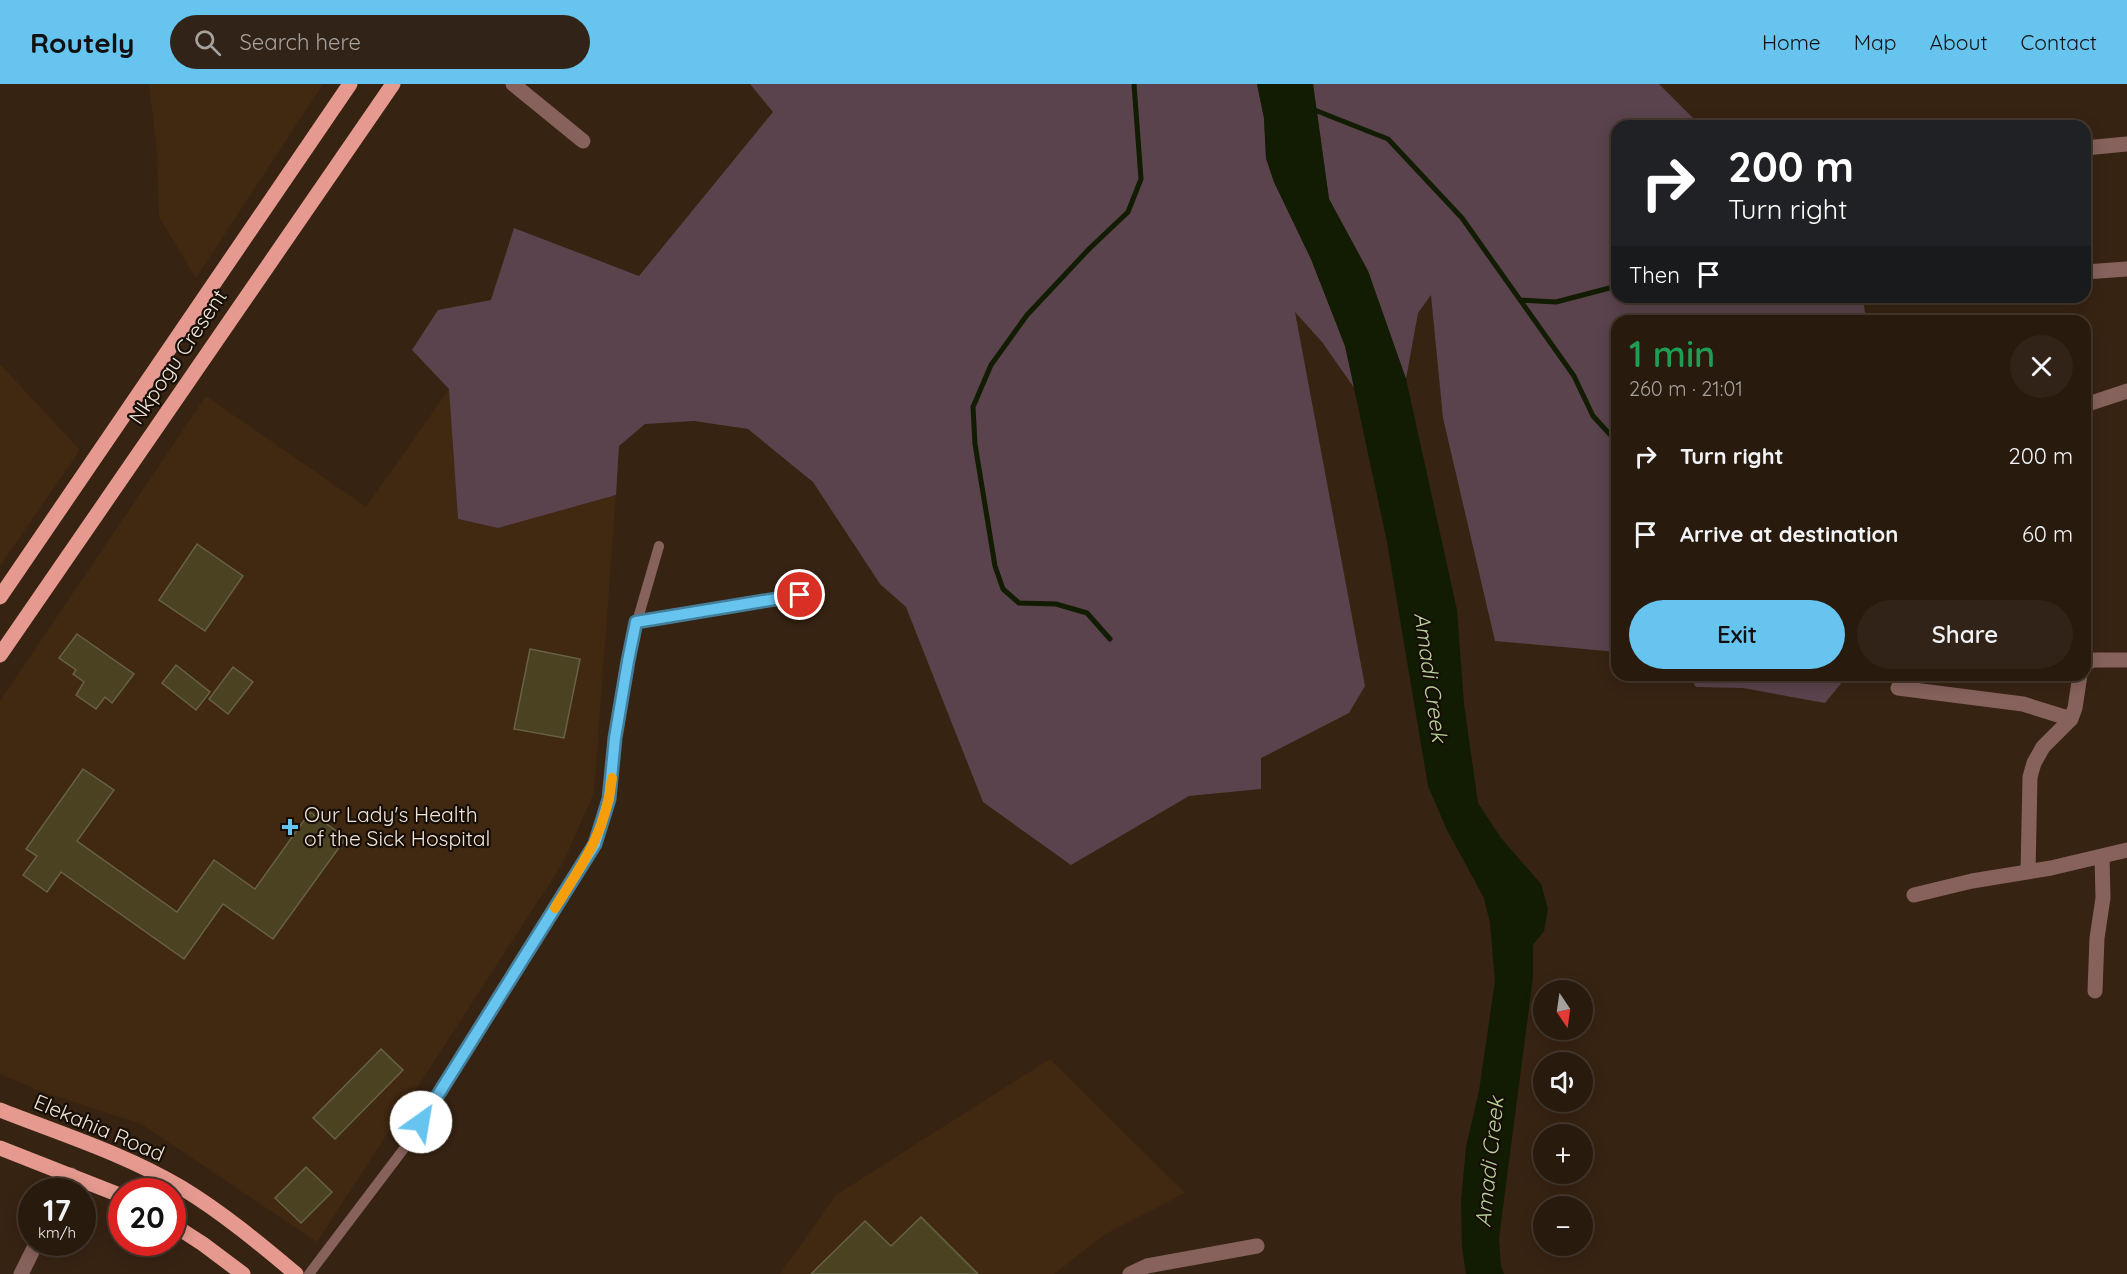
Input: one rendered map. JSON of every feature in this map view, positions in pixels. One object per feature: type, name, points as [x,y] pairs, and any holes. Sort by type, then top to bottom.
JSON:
[{"type":"main road","name":"Nkpogu Cresent","points":[[0,597],[350,84]]},
{"type":"main road","name":"Nkpogu Cresent","points":[[0,654],[393,84]]},
{"type":"main road","name":"Elekahia Road","points":[[0,1110],[122,1157],[181,1187],[230,1220],[296,1274]]},
{"type":"main road","points":[[0,1148],[108,1190]]},
{"type":"main road","points":[[186,1233],[241,1274]]},
{"type":"street","points":[[513,84],[583,141]]},
{"type":"street","points":[[2091,147],[2127,144]]},
{"type":"street","points":[[2091,272],[2127,269]]},
{"type":"street","points":[[2091,403],[2127,391]]},
{"type":"street","points":[[2091,661],[2127,660]]},
{"type":"street","points":[[2028,872],[2030,777],[2034,763],[2043,747],[2071,718],[2079,681]]},
{"type":"street","points":[[1898,688],[2023,704],[2071,718]]},
{"type":"street","points":[[1914,894],[2127,850]]},
{"type":"street","points":[[2095,991],[2097,938],[2103,898],[2102,856]]},
{"type":"street","points":[[1130,1274],[1147,1266],[1257,1246]]},
{"type":"street","points":[[21,1274],[30,1256]]},
{"type":"lane","points":[[309,1274],[409,1142],[595,844],[609,799],[615,738],[636,622],[658,546]]},
{"type":"lane","points":[[636,622],[800,595]]},
{"type":"shaded area","points":[[149,84],[323,84],[196,278],[159,217],[157,152]]},
{"type":"shaded area","points":[[750,84],[1257,84],[1264,118],[1266,158],[1274,182],[1311,259],[1345,346],[1355,389],[1322,342],[1295,312],[1365,686],[1349,713],[1261,758],[1261,789],[1189,796],[1071,865],[983,802],[906,607],[880,584],[813,482],[748,429],[694,421],[645,424],[619,446],[616,495],[498,528],[458,519],[449,389],[412,350],[438,310],[491,300],[514,228],[639,276],[773,112]]},
{"type":"shaded area","points":[[1313,84],[1659,84],[1695,120],[1611,120],[1611,303],[1864,303],[1865,315],[1611,315],[1611,651],[1495,641],[1443,418],[1431,295],[1418,313],[1406,379],[1368,271],[1329,199]]},
{"type":"shaded area","points":[[0,364],[80,450],[0,566]]},
{"type":"shaded area","name":"Our Lady's Health of the Sick Hospital","points":[[449,389],[458,519],[498,528],[616,495],[594,793],[564,861],[317,1242],[141,1124],[37,1090],[0,1074],[0,701],[206,396],[366,507]]},
{"type":"shaded area","points":[[1692,681],[1843,681],[1825,703],[1743,688],[1696,687]]},
{"type":"shaded area","points":[[1050,1059],[1185,1193],[1104,1235],[1054,1274],[780,1274],[836,1195]]},
{"type":"water","name":"Amadi Creek","points":[[1257,84],[1313,84],[1329,199],[1368,271],[1406,379],[1457,610],[1464,704],[1478,803],[1501,838],[1541,884],[1548,909],[1544,931],[1533,945],[1533,977],[1499,1238],[1501,1267],[1504,1274],[1466,1274],[1462,1247],[1461,1202],[1466,1147],[1479,1091],[1495,981],[1490,923],[1484,898],[1447,830],[1428,786],[1387,542],[1345,346],[1311,259],[1274,182],[1266,158],[1264,118]]},
{"type":"building","points":[[197,544],[243,576],[205,631],[159,600]]},
{"type":"building","points":[[77,634],[134,674],[112,703],[105,697],[96,709],[76,695],[84,682],[73,674],[76,670],[59,658]]},
{"type":"building","points":[[530,649],[580,659],[564,738],[514,729]]},
{"type":"building","points":[[176,665],[210,692],[196,710],[162,683]]},
{"type":"building","points":[[233,667],[253,682],[228,714],[209,699]]},
{"type":"building","points":[[83,769],[114,790],[77,841],[177,912],[214,860],[255,889],[310,812],[346,838],[273,939],[223,904],[184,959],[61,872],[47,892],[23,875],[37,856],[26,849]]},
{"type":"building","points":[[381,1049],[403,1070],[335,1139],[313,1118]]},
{"type":"building","points":[[306,1167],[332,1192],[301,1223],[275,1198]]},
{"type":"building","points":[[921,1217],[978,1274],[811,1274],[865,1221],[891,1246]]},
{"type":"waterway","points":[[1110,639],[1087,613],[1056,604],[1019,603],[1003,589],[995,566],[975,444],[973,407],[991,365],[1027,315],[1089,249],[1128,212],[1141,179],[1134,84]]},
{"type":"waterway","points":[[1312,109],[1388,139],[1462,218],[1574,376],[1593,416],[1611,436]]},
{"type":"waterway","points":[[1520,300],[1556,302],[1611,288]]},
{"type":"slow traffic","points":[[555,908],[595,844],[609,799],[612,778]]},
{"type":"place","name":"Our Lady's Health of the Sick Hospital","points":[[290,827]]},
{"type":"route","points":[[421,1122],[595,844],[609,799],[615,738],[636,622],[800,595]]}]
